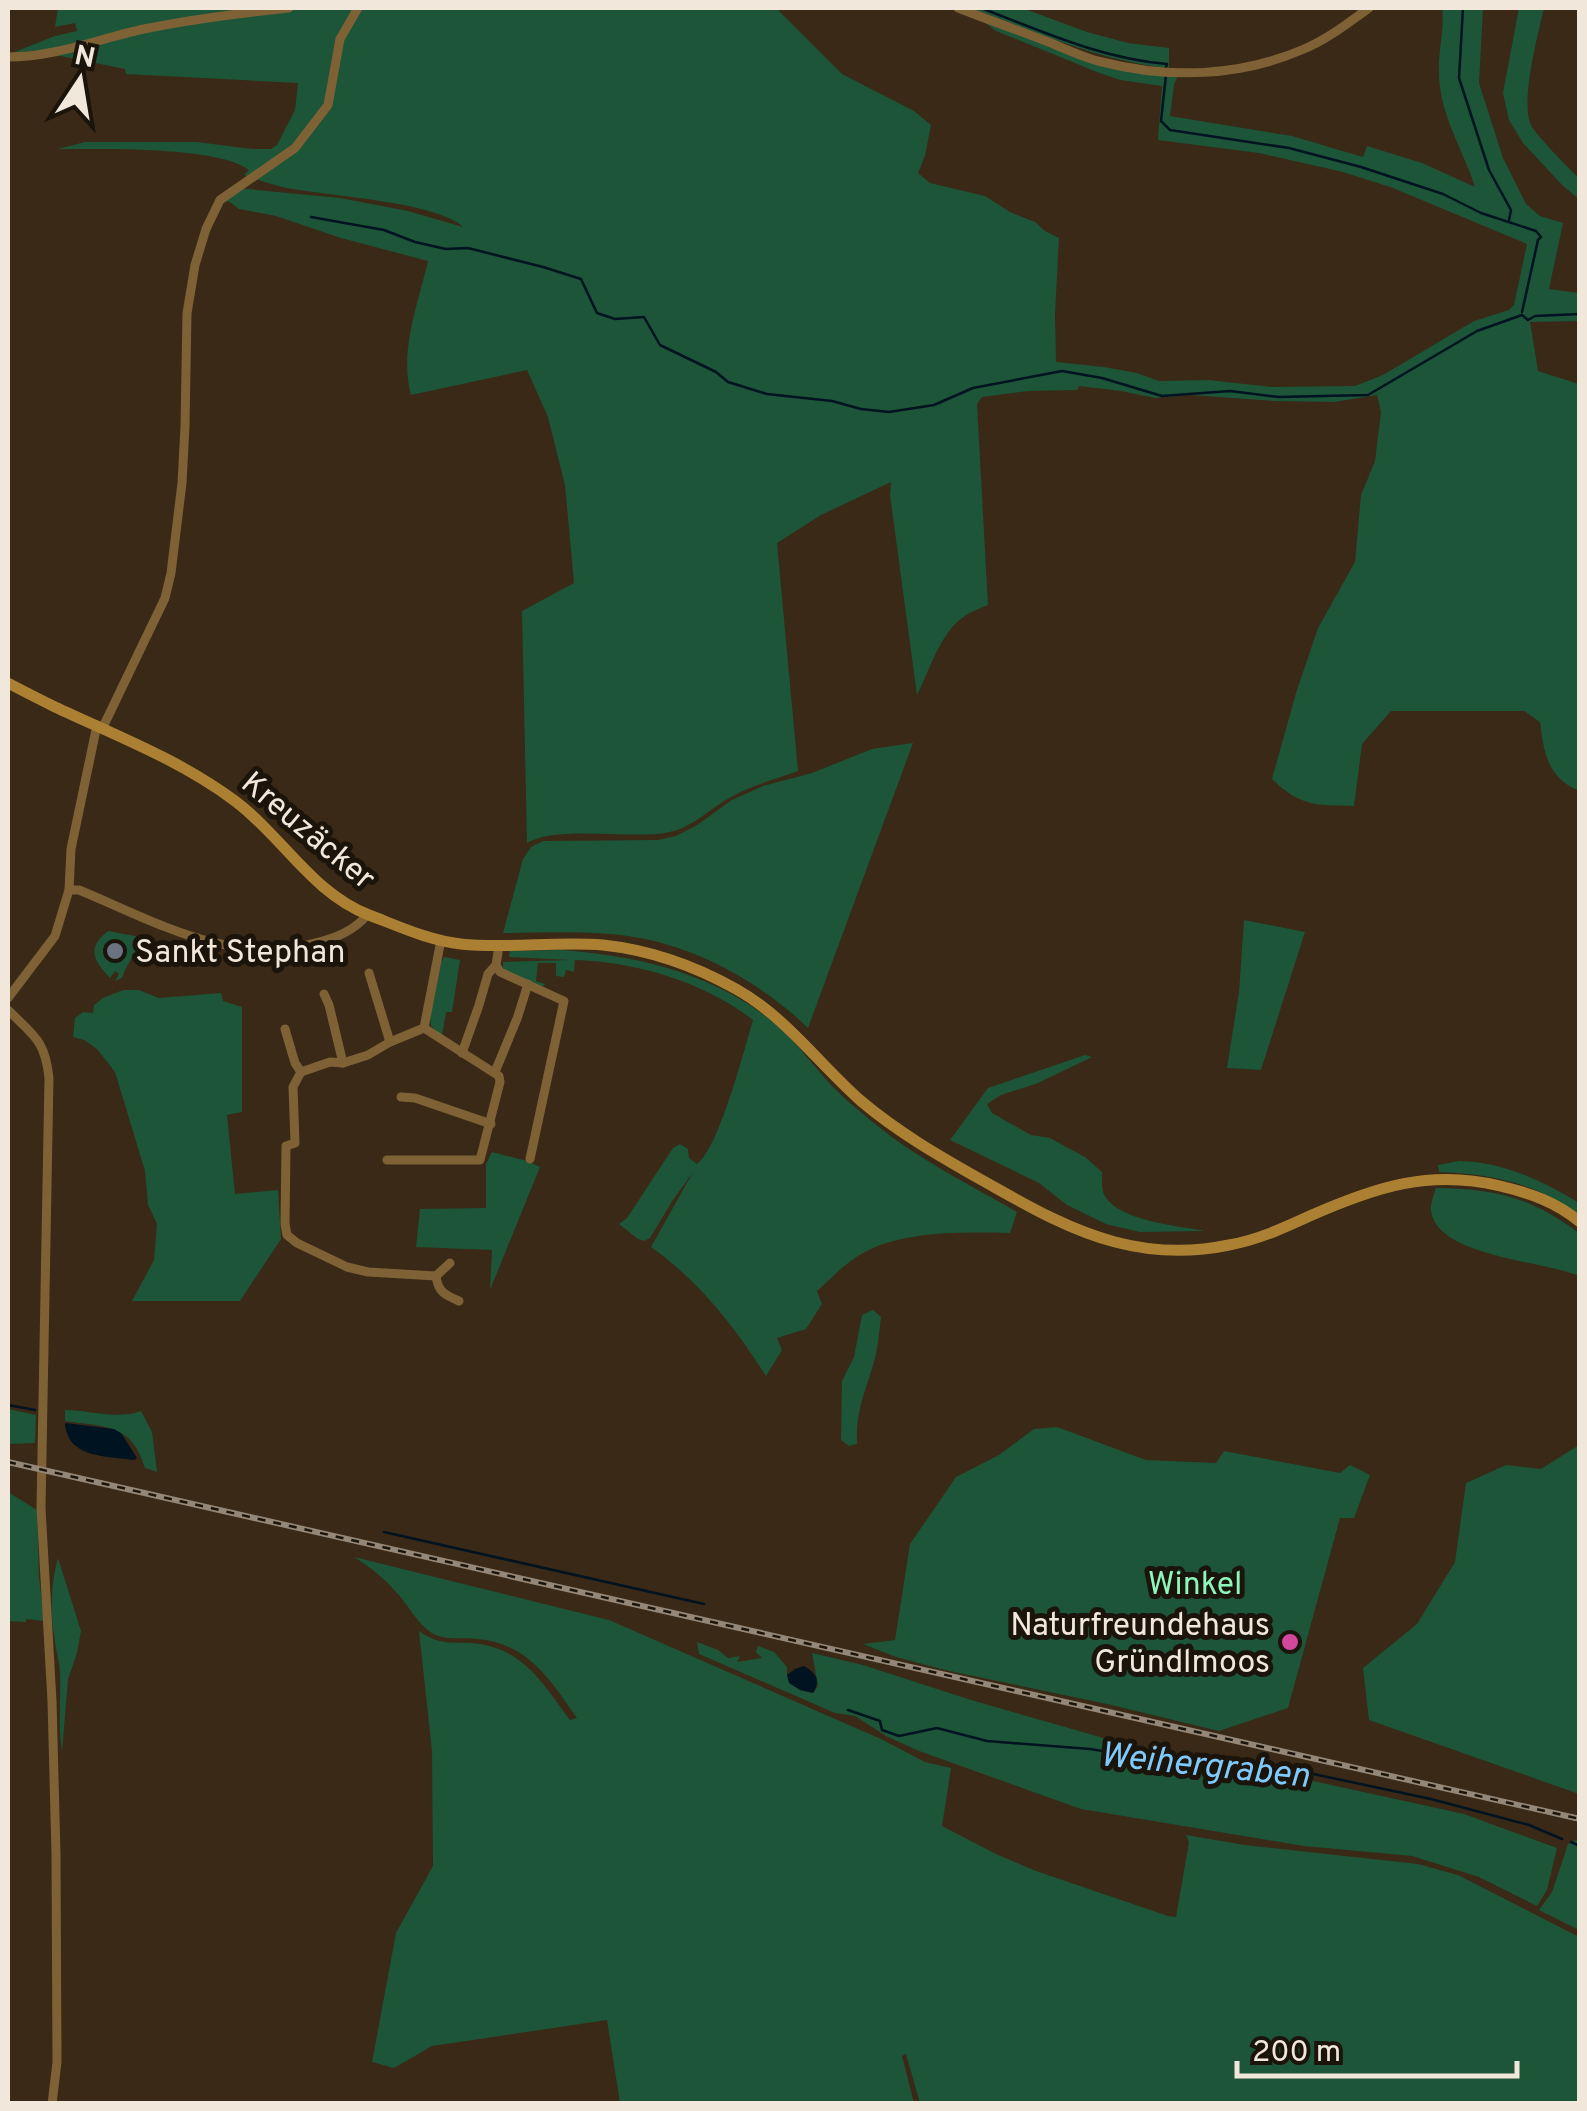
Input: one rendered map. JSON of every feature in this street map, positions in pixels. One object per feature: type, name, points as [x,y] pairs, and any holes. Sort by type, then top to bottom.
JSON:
[{"type":"street","points":[[8,56],[61,52],[141,30],[289,8]]},
{"type":"street","points":[[8,998],[55,936],[70,890],[71,849],[100,726],[166,598],[184,445],[187,313],[206,229],[220,200],[294,148],[328,105],[340,39],[358,8]]},
{"type":"street","points":[[958,8],[1098,61],[1177,74],[1215,72],[1276,60],[1307,48],[1369,8]]},
{"type":"street","name":"Kreuzäcker","points":[[8,683],[180,765],[234,800],[261,822],[317,882],[351,908],[458,944],[600,945],[653,954],[708,974],[780,1020],[860,1100],[912,1141],[1073,1228],[1148,1249],[1183,1251],[1232,1245],[1382,1187],[1425,1179],[1476,1180],[1508,1188],[1542,1198],[1580,1222]]},
{"type":"street","points":[[70,890],[79,890],[158,926],[203,941],[268,951],[320,942],[352,930],[368,914]]},
{"type":"street","points":[[424,1028],[441,940]]},
{"type":"street","points":[[462,1052],[488,974],[496,965],[499,946]]},
{"type":"street","points":[[496,965],[509,977],[564,1001],[530,1159]]},
{"type":"street","points":[[369,973],[390,1042]]},
{"type":"street","points":[[495,1072],[528,984]]},
{"type":"street","points":[[324,994],[344,1063]]},
{"type":"street","points":[[8,1010],[41,1044],[50,1078],[42,1508],[56,1854],[57,2062],[52,2104]]},
{"type":"street","points":[[424,1028],[368,1056],[300,1072],[293,1087],[295,1143],[286,1146],[285,1224],[288,1235],[297,1243],[347,1267],[368,1272],[436,1276],[450,1263]]},
{"type":"street","points":[[387,1160],[480,1160],[491,1124],[500,1082],[495,1072],[424,1028]]},
{"type":"street","points":[[285,1030],[300,1072]]},
{"type":"street","points":[[401,1096],[491,1124]]},
{"type":"street","points":[[436,1276],[437,1287],[459,1301]]},
{"type":"green space","points":[[58,8],[248,8],[139,26],[60,48],[12,53],[77,31],[75,23],[55,27]]},
{"type":"green space","points":[[308,8],[353,8],[343,37],[362,8],[776,8],[842,74],[914,111],[931,125],[918,173],[930,183],[985,196],[1059,238],[1056,362],[1137,373],[1159,381],[1208,380],[1272,387],[1355,386],[1383,375],[1474,321],[1509,310],[1514,305],[1527,244],[1393,188],[1343,172],[1259,153],[1158,140],[1162,86],[1097,72],[996,31],[979,18],[1088,60],[1178,75],[1170,116],[1292,136],[1363,157],[1367,146],[1422,163],[1475,187],[1443,102],[1439,64],[1442,8],[1483,8],[1479,83],[1503,158],[1526,204],[1540,216],[1563,223],[1549,289],[1579,293],[1579,321],[1530,322],[1538,371],[1579,384],[1579,791],[1554,772],[1540,722],[1524,711],[1391,711],[1362,744],[1354,806],[1310,803],[1282,788],[1272,779],[1296,693],[1318,628],[1355,562],[1361,495],[1375,461],[1381,412],[1377,395],[1334,402],[1190,395],[1155,398],[1079,386],[1077,390],[982,397],[977,404],[988,605],[956,623],[936,652],[917,695],[891,482],[821,515],[777,543],[798,771],[741,792],[675,831],[556,835],[527,843],[522,611],[574,583],[565,485],[548,417],[527,370],[411,395],[408,345],[428,261],[276,216],[239,209],[223,201],[237,188],[340,198],[463,227],[449,218],[405,205],[277,186],[244,175],[249,170],[234,162],[212,157],[158,150],[58,149],[85,142],[197,142],[271,149],[277,145],[295,110],[298,83],[126,74],[125,69],[56,55],[145,31]]},
{"type":"green space","points":[[971,8],[1022,8],[1087,32],[1169,48],[1169,68],[1093,52]]},
{"type":"green space","points":[[1519,8],[1544,8],[1531,68],[1528,114],[1539,136],[1579,178],[1579,199],[1523,143],[1509,120],[1503,93]]},
{"type":"green space","points":[[913,743],[808,1028],[749,982],[681,949],[617,935],[503,933],[523,859],[531,847],[543,841],[658,840],[676,836],[732,800],[763,786],[812,773],[872,749]]},
{"type":"green space","points":[[1244,920],[1305,932],[1261,1070],[1227,1068],[1239,992]]},
{"type":"green space","points":[[108,931],[140,940],[122,978],[115,981],[119,974],[115,971],[110,978],[95,954],[97,943]]},
{"type":"green space","points":[[561,950],[652,964],[738,998],[787,1035],[838,1092],[894,1139],[1017,1212],[1010,1233],[912,1237],[858,1256],[817,1291],[822,1304],[806,1329],[777,1338],[782,1350],[766,1376],[715,1306],[651,1247],[693,1172],[650,1238],[638,1239],[619,1224],[627,1218],[673,1148],[680,1144],[688,1149],[689,1158],[697,1164],[705,1154],[730,1097],[753,1020],[691,985],[622,965],[575,960],[574,972],[566,970],[564,977],[556,976],[556,963],[538,963],[536,981],[545,984],[542,988],[503,968],[503,962],[570,960],[509,957],[510,951]]},
{"type":"green space","points":[[444,957],[460,960],[452,1012],[446,1012],[442,1036],[431,1026],[430,1015]]},
{"type":"green space","points":[[123,990],[139,990],[159,998],[221,993],[223,1001],[242,1007],[242,1112],[227,1115],[235,1194],[278,1190],[281,1239],[240,1301],[132,1301],[154,1260],[157,1224],[148,1205],[145,1171],[115,1072],[97,1049],[73,1037],[75,1018],[83,1012],[93,1013],[94,1005],[103,998]]},
{"type":"green space","points":[[1085,1055],[1092,1057],[1038,1083],[1001,1095],[987,1104],[992,1113],[1031,1135],[1050,1138],[1085,1157],[1102,1172],[1105,1196],[1123,1211],[1150,1221],[1205,1231],[1140,1232],[1106,1224],[1067,1205],[1039,1183],[950,1140],[988,1088]]},
{"type":"green space","points":[[492,1152],[540,1167],[490,1290],[492,1250],[416,1247],[420,1209],[486,1208],[486,1164]]},
{"type":"green space","points":[[1459,1161],[1491,1165],[1536,1180],[1579,1203],[1579,1216],[1548,1196],[1513,1182],[1439,1172],[1438,1165]]},
{"type":"green space","points":[[1436,1188],[1512,1197],[1562,1221],[1579,1233],[1579,1276],[1495,1255],[1452,1238],[1438,1226],[1431,1211]]},
{"type":"green space","points":[[873,1310],[881,1317],[875,1359],[859,1412],[857,1444],[849,1446],[841,1440],[842,1381],[854,1357],[862,1315]]},
{"type":"green space","points":[[8,1409],[36,1415],[35,1443],[8,1444]]},
{"type":"green space","points":[[65,1410],[113,1415],[141,1411],[152,1432],[157,1472],[145,1468],[124,1435],[104,1427],[65,1421]]},
{"type":"green space","name":"Winkel","points":[[1057,1427],[1146,1460],[1216,1463],[1224,1451],[1340,1473],[1350,1465],[1370,1475],[1354,1518],[1340,1518],[1288,1708],[1219,1731],[945,1670],[863,1644],[895,1640],[910,1544],[956,1477],[999,1455],[1034,1429]]},
{"type":"green space","points":[[1579,1445],[1579,1794],[1369,1720],[1363,1668],[1417,1624],[1455,1562],[1466,1483],[1506,1465],[1541,1469]]},
{"type":"green space","points":[[8,1492],[37,1510],[44,1621],[8,1621]]},
{"type":"green space","points":[[354,1557],[609,1620],[925,1762],[951,1768],[942,1826],[1036,1871],[1168,1916],[1176,1917],[1189,1842],[1186,1835],[1418,1864],[1458,1875],[1579,1937],[1579,2103],[920,2103],[906,2054],[902,2056],[914,2103],[620,2103],[607,2020],[432,2046],[394,2068],[372,2062],[396,1933],[433,1866],[432,1751],[419,1631],[442,1642],[480,1644],[510,1654],[532,1672],[570,1720],[577,1718],[547,1677],[524,1656],[495,1642],[432,1633],[387,1582]]},
{"type":"green space","points":[[58,1558],[81,1631],[68,1679],[62,1752],[60,1669],[52,1606]]},
{"type":"green space","points":[[697,1642],[728,1658],[740,1656],[737,1662],[762,1658],[756,1652],[758,1646],[774,1652],[800,1690],[813,1693],[818,1686],[812,1653],[1121,1743],[1464,1814],[1557,1848],[1547,1890],[1537,1906],[1479,1877],[1412,1856],[1304,1846],[1081,1809],[919,1751],[855,1716],[835,1713],[699,1654]]},
{"type":"green space","points":[[1580,1841],[1579,1930],[1539,1910],[1552,1892],[1568,1844]]},
{"type":"water","points":[[65,1423],[114,1429],[137,1458],[100,1456],[80,1449],[67,1434]]},
{"type":"water","points":[[804,1666],[816,1677],[813,1693],[789,1683],[787,1675]]},
{"type":"waterway","points":[[981,8],[1072,43],[1167,64],[1166,67]]},
{"type":"waterway","points":[[1463,8],[1459,78],[1489,170],[1511,210],[1509,220]]},
{"type":"waterway","points":[[1166,75],[1161,121],[1170,130],[1289,148],[1361,167],[1536,231],[1541,237],[1522,312]]},
{"type":"waterway","points":[[311,217],[384,230],[446,249],[468,248],[581,279],[597,313],[615,319],[644,317],[660,345],[716,372],[728,382],[767,394],[889,412],[934,405],[973,388],[1062,371],[1162,396],[1230,391],[1279,397],[1368,395],[1477,331],[1522,315],[1528,320],[1535,316],[1580,314]]},
{"type":"waterway","points":[[8,1405],[35,1410]]},
{"type":"waterway","points":[[384,1532],[704,1604]]},
{"type":"waterway","name":"Weihergraben","points":[[848,1710],[880,1721],[882,1730],[899,1736],[937,1728],[987,1741],[1090,1749],[1190,1765],[1246,1764],[1304,1772],[1431,1799],[1529,1825],[1562,1839]]},
{"type":"waterway","name":"Weihergraben","points":[[1571,1842],[1580,1846]]},
{"type":"railway","points":[[8,1462],[1580,1819]]},
{"type":"place","name":"Sankt Stephan","points":[[115,951]]},
{"type":"place","name":"Naturfreundehaus Gründlmoos","points":[[1290,1642]]}]
